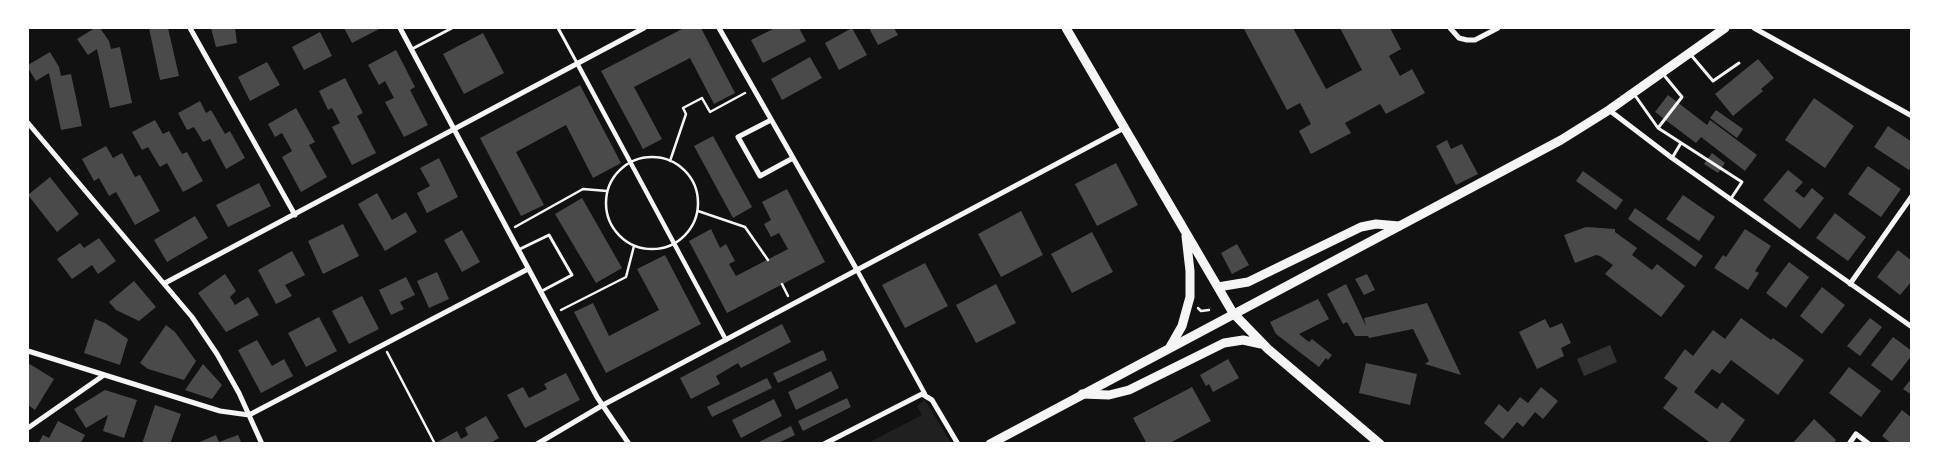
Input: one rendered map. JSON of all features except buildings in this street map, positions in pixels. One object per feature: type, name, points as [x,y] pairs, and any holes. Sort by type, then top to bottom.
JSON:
[{"type":"street","points":[[190,28],[296,215]]},
{"type":"street","points":[[400,28],[455,128],[540,292],[604,405],[629,444]]},
{"type":"street","points":[[165,283],[296,215],[644,28]]},
{"type":"street","points":[[719,28],[857,270],[925,394],[940,411],[958,444]]},
{"type":"street","points":[[1066,28],[1233,313],[1264,345],[1380,444]]},
{"type":"street","points":[[1450,28],[1463,40],[1476,40],[1498,28]]},
{"type":"street","points":[[990,444],[1561,140],[1609,110],[1725,28]]},
{"type":"street","points":[[1754,28],[1912,116]]},
{"type":"street","points":[[577,63],[726,340]]},
{"type":"street","points":[[1609,110],[1730,200],[1912,327]]},
{"type":"street","points":[[771,120],[738,137],[760,176],[793,158]]},
{"type":"street","points":[[28,123],[165,283],[209,340],[249,415],[262,444]]},
{"type":"street","points":[[537,444],[604,405],[1124,128]]},
{"type":"street","points":[[1850,284],[1912,196]]},
{"type":"street","points":[[1218,287],[1248,282],[1362,227],[1376,224],[1399,226]]},
{"type":"street","points":[[1170,347],[1182,326],[1190,296],[1190,271],[1185,233]]},
{"type":"street","points":[[28,351],[220,411],[249,415],[528,269]]},
{"type":"street","points":[[1082,394],[1109,395],[1129,390],[1224,343],[1243,340],[1264,345]]},
{"type":"street","points":[[28,428],[104,375]]},
{"type":"street","points":[[824,444],[918,395],[925,394]]},
{"type":"street","points":[[1849,444],[1856,434],[1869,444]]},
{"type":"lane","points":[[411,49],[452,28]]},
{"type":"lane","points":[[558,28],[577,63]]},
{"type":"lane","points":[[1690,54],[1714,80],[1739,64]]},
{"type":"lane","points":[[1658,128],[1682,97],[1663,73]]},
{"type":"lane","points":[[1633,93],[1658,128],[1742,182],[1730,200]]},
{"type":"lane","points":[[1672,158],[1682,143]]},
{"type":"lane","points":[[517,250],[549,235],[572,275],[540,292]]},
{"type":"path","points":[[670,161],[686,114],[683,108],[702,98],[710,112],[753,89]]},
{"type":"path","points":[[507,231],[583,190],[607,191]]},
{"type":"path","points":[[698,211],[746,227],[768,260]]},
{"type":"path","points":[[553,314],[626,277],[634,246]]},
{"type":"path","points":[[1194,303],[1200,311],[1209,310]]},
{"type":"path","points":[[384,346],[435,444]]},
{"type":"shaded area","points":[[1610,345],[1617,362],[1584,376],[1577,359]]},
{"type":"shaded area","points":[[925,400],[951,443],[868,443],[922,415],[917,406]]}]
